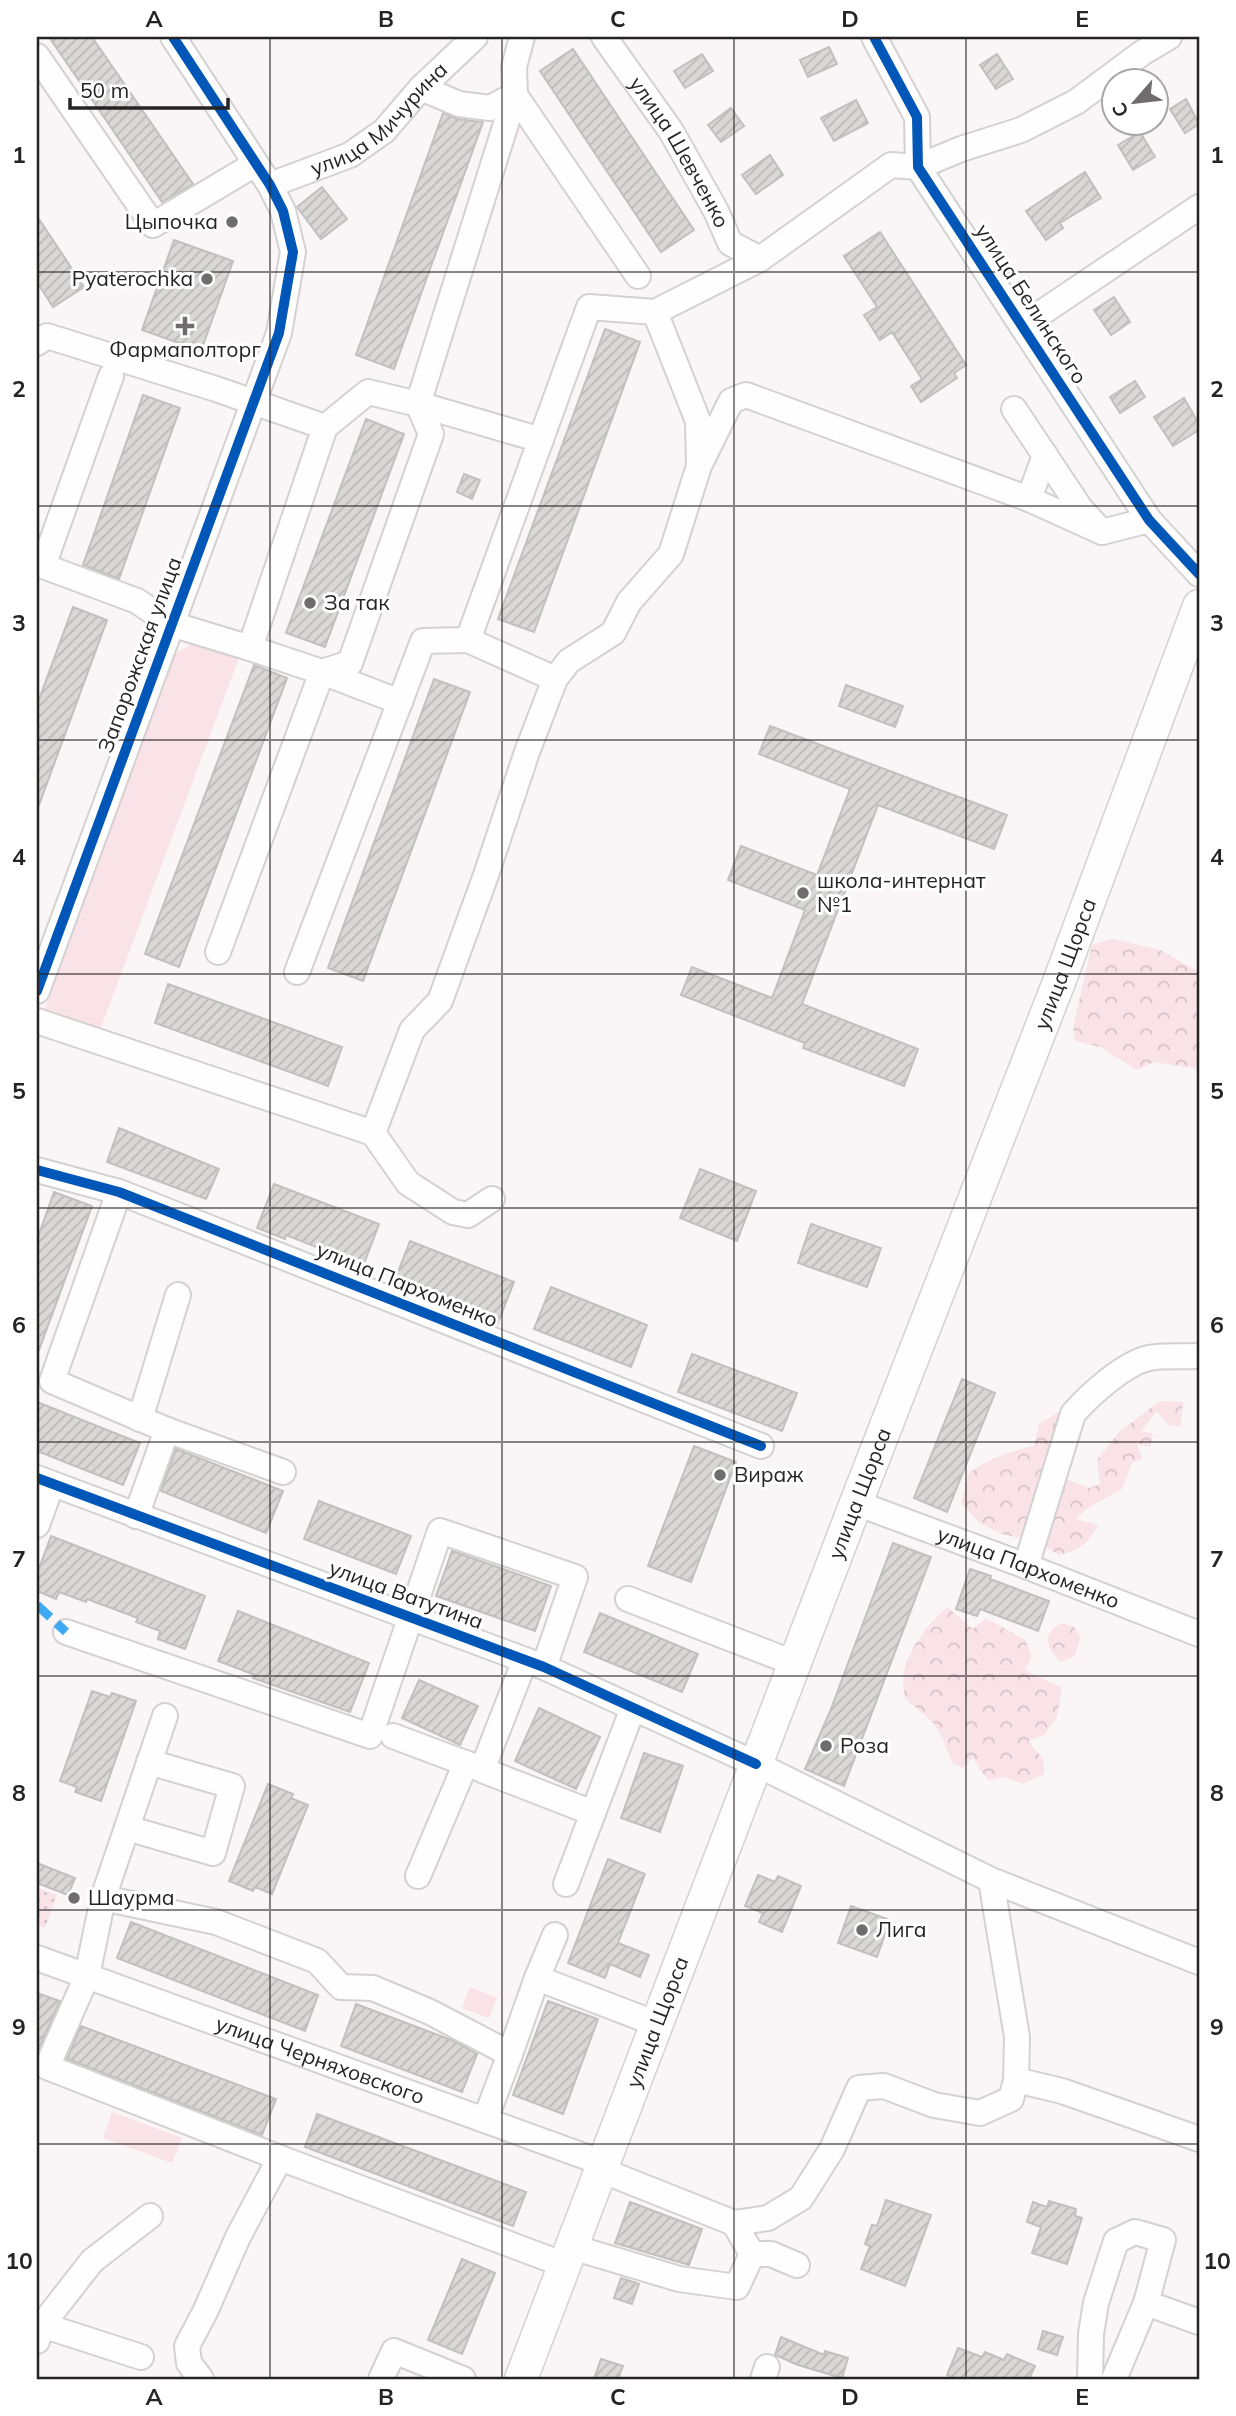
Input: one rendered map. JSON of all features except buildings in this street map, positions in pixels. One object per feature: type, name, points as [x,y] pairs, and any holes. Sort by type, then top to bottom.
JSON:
[{"type":"main road","name":"улица Щорса","points":[[521,2379],[794,1663],[1059,982],[1199,606]]},
{"type":"street","name":"Запорожская улица","points":[[37,990],[279,332],[293,252],[284,211],[270,185],[173,37]]},
{"type":"street","name":"улица Мичурина","points":[[270,185],[351,155],[384,131],[421,88],[475,37]]},
{"type":"street","points":[[322,672],[349,663],[431,434],[418,404],[515,95],[514,67],[522,37]]},
{"type":"street","name":"улица Шевченко","points":[[604,37],[671,131],[716,211],[730,243],[760,260]]},
{"type":"street","points":[[873,37],[917,117],[918,167]]},
{"type":"street","points":[[468,640],[589,307],[654,312],[760,260],[891,164],[918,167],[961,149],[1021,130],[1076,102],[1142,53],[1169,37]]},
{"type":"street","points":[[37,56],[153,225],[255,164]]},
{"type":"street","points":[[421,88],[458,104],[490,108],[515,95]]},
{"type":"street","points":[[515,95],[638,276]]},
{"type":"street","name":"улица Белинского","points":[[918,167],[1149,520],[1199,574]]},
{"type":"street","points":[[1022,326],[1199,207]]},
{"type":"street","points":[[654,312],[698,421],[699,466]]},
{"type":"street","points":[[40,333],[216,388],[325,427]]},
{"type":"street","points":[[111,376],[39,571],[136,601],[172,624],[322,672],[400,702]]},
{"type":"street","points":[[250,648],[325,427],[368,392],[541,440]]},
{"type":"street","points":[[373,1133],[412,1030],[440,1002],[555,679],[569,661],[613,633],[629,602],[671,554],[699,466],[731,401],[746,395],[1029,499],[1102,532],[1149,520]]},
{"type":"street","points":[[1014,409],[1080,508],[1102,532]]},
{"type":"street","points":[[1029,499],[1045,455]]},
{"type":"street","points":[[297,972],[423,641],[468,640],[555,679]]},
{"type":"street","points":[[218,951],[322,672]]},
{"type":"street","points":[[37,1021],[373,1133],[408,1183],[453,1212],[468,1215],[492,1199]]},
{"type":"street","name":"улица Пархоменко","points":[[37,1170],[119,1192],[761,1446]]},
{"type":"street","points":[[119,1192],[52,1381],[167,1430],[283,1472]]},
{"type":"street","points":[[140,1419],[178,1295]]},
{"type":"street","points":[[1026,1566],[1073,1414],[1123,1370],[1148,1358],[1194,1356]]},
{"type":"street","points":[[136,1516],[167,1430]]},
{"type":"street","points":[[37,1525],[44,1481]]},
{"type":"street","name":"улица Ватутина","points":[[44,1481],[535,1663],[756,1764],[990,1880],[1199,1962]]},
{"type":"street","name":"улица Пархоменко","points":[[856,1503],[1199,1634]]},
{"type":"street","points":[[66,1632],[370,1736],[440,1531],[575,1577],[535,1663],[474,1766],[418,1876]]},
{"type":"street","points":[[628,1599],[794,1663]]},
{"type":"street","points":[[566,1884],[633,1708]]},
{"type":"street","points":[[165,1716],[103,1898],[87,1976],[47,2067],[280,2158],[568,2256],[679,2279],[737,2287],[752,2254]]},
{"type":"street","points":[[394,1736],[593,1813]]},
{"type":"street","points":[[127,1828],[213,1853],[232,1786],[149,1762]]},
{"type":"street","points":[[752,2254],[734,2223],[768,2218],[801,2198],[832,2149],[859,2088],[884,2086],[934,2105],[980,2113],[1011,2098],[1016,2080],[1017,2037],[990,1880]]},
{"type":"street","points":[[103,1898],[216,1922],[317,1961],[341,1987],[373,1988],[430,2012],[510,2054]]},
{"type":"street","points":[[485,2120],[555,1935]]},
{"type":"street","name":"улица Черняховского","points":[[37,1958],[485,2120],[734,2223]]},
{"type":"street","points":[[537,1978],[657,2024]]},
{"type":"street","points":[[1016,2080],[1062,2091],[1199,2139]]},
{"type":"street","points":[[201,2379],[189,2363],[187,2346],[238,2236],[280,2158]]},
{"type":"street","points":[[141,2357],[39,2330],[92,2262],[150,2216]]},
{"type":"street","points":[[1090,2379],[1091,2334],[1096,2303],[1116,2241],[1135,2232],[1163,2240],[1146,2303],[1114,2379]]},
{"type":"street","points":[[752,2254],[771,2254],[797,2265]]},
{"type":"street","points":[[1146,2303],[1199,2322]]},
{"type":"street","points":[[381,2379],[394,2351],[463,2379]]},
{"type":"green space","points":[[195,642],[240,655],[99,1033],[43,1014],[174,654]]},
{"type":"green space","points":[[1113,939],[1160,950],[1199,972],[1199,1069],[1154,1062],[1137,1070],[1100,1047],[1075,1041],[1073,1027],[1092,945]]},
{"type":"green space","points":[[1160,1401],[1183,1402],[1181,1426],[1169,1425],[1157,1411],[1141,1431],[1153,1434],[1150,1447],[1137,1444],[1142,1459],[1132,1463],[1122,1489],[1086,1509],[1076,1519],[1098,1525],[1091,1537],[1078,1548],[1059,1555],[1040,1543],[1002,1534],[980,1523],[961,1503],[969,1473],[1000,1456],[1034,1446],[1039,1424],[1059,1412],[1051,1473],[1089,1488],[1100,1484],[1097,1460],[1119,1432]]},
{"type":"green space","points":[[947,1607],[973,1629],[986,1618],[1025,1640],[1032,1656],[1025,1670],[1062,1688],[1057,1717],[1044,1735],[1028,1741],[1043,1759],[1044,1774],[1023,1784],[1003,1777],[989,1780],[973,1757],[963,1768],[952,1763],[935,1726],[905,1699],[903,1674],[911,1653],[927,1628]]},
{"type":"green space","points":[[1061,1623],[1074,1627],[1081,1637],[1075,1656],[1061,1662],[1049,1647],[1048,1637]]},
{"type":"green space","points":[[37,1888],[57,1895],[45,1928],[37,1925]]},
{"type":"green space","points":[[470,1987],[497,1998],[489,2018],[462,2008]]},
{"type":"green space","points":[[112,2112],[182,2138],[172,2163],[103,2138]]},
{"type":"marked path","points":[[37,1605],[66,1632]]},
{"type":"cycle path","points":[[37,991],[279,333],[293,252],[283,211],[270,185],[173,37]]},
{"type":"cycle path","points":[[874,37],[917,117],[918,167],[1149,520],[1199,574]]},
{"type":"cycle path","points":[[37,1170],[119,1192],[761,1446]]},
{"type":"cycle path","points":[[37,1478],[544,1667],[756,1764]]},
{"type":"place","name":"Цыпочка","points":[[232,222]]},
{"type":"place","name":"Pyaterochka","points":[[207,279]]},
{"type":"place","name":"Фармаполторг","points":[[185,326]]},
{"type":"place","name":"За так","points":[[310,603]]},
{"type":"place","name":"школа-интернат №1","points":[[803,893]]},
{"type":"place","name":"Вираж","points":[[720,1475]]},
{"type":"place","name":"Роза","points":[[826,1746]]},
{"type":"place","name":"Шаурма","points":[[74,1898]]},
{"type":"place","name":"Лига","points":[[862,1930]]}]
